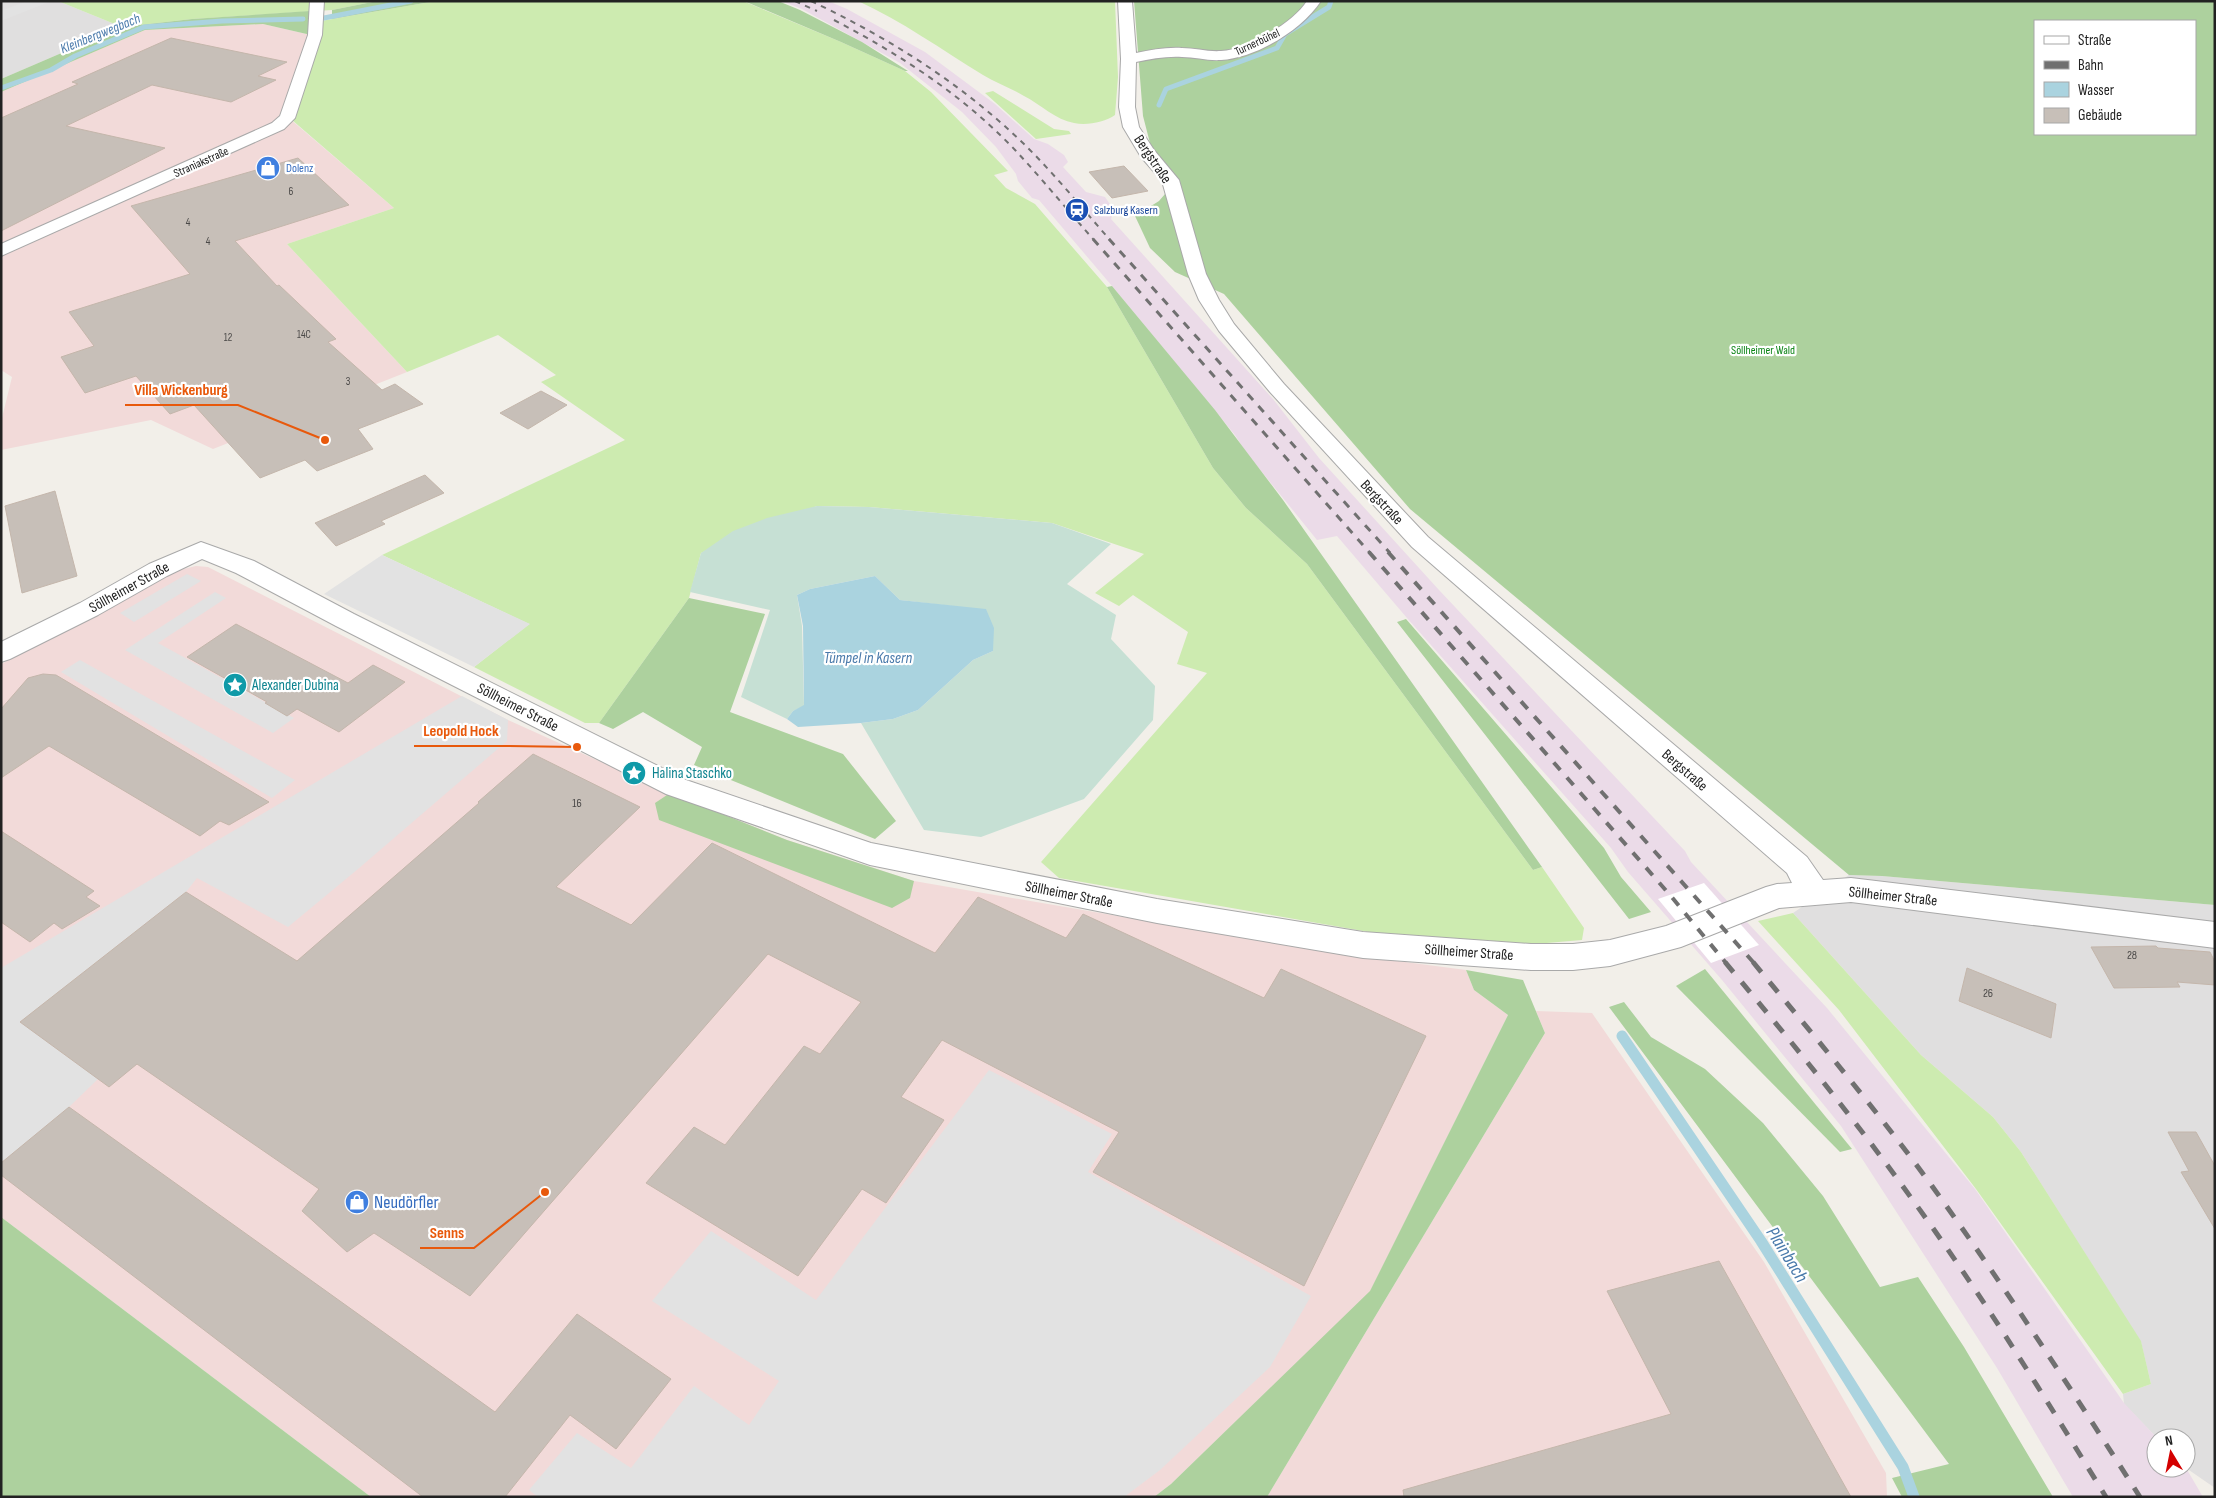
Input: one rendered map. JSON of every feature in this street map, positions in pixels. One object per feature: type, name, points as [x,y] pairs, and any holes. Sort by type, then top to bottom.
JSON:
[{"type":"street","name":"Straniakstraße","points":[[1,251],[278,126],[287,118],[315,35],[317,1]]},
{"type":"street","name":"Bergstraße","points":[[1125,1],[1129,59],[1127,107],[1132,126],[1147,153],[1170,180],[1197,274],[1209,300],[1226,328],[1277,388],[1420,542],[1797,865],[1815,893]]},
{"type":"street","name":"Turnerbühel","points":[[1129,59],[1162,52],[1228,55],[1245,50],[1281,31],[1310,10],[1314,1]]},
{"type":"street","name":"Söllheimer Straße","points":[[1,653],[89,610],[158,570],[201,550],[245,567],[353,625],[676,787],[870,854],[1158,911],[1364,945],[1531,957],[1573,957],[1610,953],[1670,938],[1777,896],[1851,890],[2215,935]]},
{"type":"shaded area","points":[[1,1],[58,1],[122,27],[1,79]]},
{"type":"shaded area","points":[[27,1],[49,2],[1,21],[1,11]]},
{"type":"shaded area","points":[[782,1],[828,1],[847,9],[925,52],[995,104],[1034,139],[1048,144],[1064,155],[1068,162],[1063,167],[1086,192],[1105,197],[1114,210],[1111,219],[1273,399],[1319,458],[1439,590],[1685,851],[1691,862],[1827,1008],[1975,1189],[2124,1403],[2148,1428],[2146,1428],[2146,1478],[2192,1478],[2203,1497],[2073,1497],[1997,1368],[1841,1126],[1722,980],[1628,872],[1611,848],[1407,618],[1337,536],[1317,540],[1245,451],[1235,435],[1112,286],[1039,200],[1032,198],[1018,181],[1016,174],[996,147],[962,112],[900,63],[802,9]]},
{"type":"shaded area","points":[[263,24],[311,35],[283,113],[394,208],[287,244],[407,372],[213,449],[151,420],[1,450],[1,422],[12,377],[1,370],[1,92],[145,30]]},
{"type":"shaded area","points":[[382,555],[530,624],[474,667],[324,594]]},
{"type":"shaded area","points":[[196,566],[208,567],[508,720],[670,793],[787,840],[914,881],[1321,951],[1466,970],[1474,990],[1508,1015],[1370,1292],[1171,1484],[1154,1497],[371,1497],[1,1217],[1,664],[69,630],[179,570]]},
{"type":"shaded area","points":[[187,574],[201,581],[134,622],[120,613]]},
{"type":"shaded area","points":[[215,592],[226,598],[158,643],[294,718],[273,733],[125,650]]},
{"type":"shaded area","points":[[80,660],[295,780],[272,798],[61,672]]},
{"type":"shaded area","points":[[462,696],[508,720],[507,741],[288,927],[197,878],[186,892],[20,1022],[98,1079],[69,1107],[1,1163],[1,968]]},
{"type":"shaded area","points":[[1849,875],[1882,876],[2215,905],[2215,1488],[2196,1475],[2196,1428],[2147,1428],[2124,1404],[2123,1394],[2151,1384],[2141,1342],[2021,1152],[1993,1117],[1921,1055],[1793,913]]},
{"type":"shaded area","points":[[1536,1011],[1592,1013],[1764,1262],[1886,1473],[1887,1497],[1267,1497],[1545,1033]]},
{"type":"shaded area","points":[[989,1070],[1112,1134],[1088,1172],[1311,1296],[1270,1367],[1160,1470],[1124,1497],[538,1497],[529,1490],[577,1433],[631,1468],[694,1386],[749,1425],[779,1381],[652,1301],[711,1231],[816,1300]]},
{"type":"green space","points":[[58,1],[377,1],[332,10],[192,19],[122,27]]},
{"type":"green space","points":[[377,1],[436,1],[332,19],[332,10]]},
{"type":"green space","points":[[436,1],[743,1],[905,71],[931,92],[1008,171],[994,175],[1006,188],[1035,204],[1107,287],[1213,468],[1246,508],[1307,564],[1533,870],[1542,867],[1584,928],[1582,940],[1535,944],[1369,932],[1059,878],[1041,862],[1207,673],[1177,664],[1188,632],[1133,595],[1119,606],[1095,593],[1144,554],[1052,523],[869,507],[817,506],[701,553],[689,598],[599,723],[585,723],[474,667],[529,624],[382,555],[625,440],[541,382],[556,375],[498,335],[407,372],[287,244],[394,208],[292,120],[321,21]]},
{"type":"green space","points":[[744,1],[778,1],[800,10],[862,42],[908,71],[905,71]]},
{"type":"green space","points":[[858,1],[1115,1],[1118,77],[1115,115],[1106,120],[1090,124],[1079,124],[1061,119],[1030,99],[993,81],[906,27]]},
{"type":"green space","name":"Söllheimer Wald","points":[[1134,1],[2215,1],[2215,905],[1882,876],[1849,875],[1410,509],[1224,294],[1175,272],[1150,248],[1135,216],[1159,201],[1177,180],[1151,147],[1143,116]]},
{"type":"green space","points":[[310,11],[311,35],[263,24],[145,30],[1,92],[1,79],[122,27],[192,19]]},
{"type":"green space","points":[[993,91],[1054,129],[1069,131],[1071,134],[1036,139],[985,93]]},
{"type":"green space","points":[[1112,286],[1215,410],[1283,500],[1542,867],[1533,870],[1307,564],[1246,508],[1213,468],[1107,287]]},
{"type":"green space","points":[[817,506],[869,507],[1052,523],[1111,544],[1067,584],[1116,615],[1111,639],[1155,686],[1153,720],[1084,799],[981,837],[924,830],[861,723],[893,719],[918,710],[973,660],[993,651],[986,610],[900,600],[875,576],[810,589],[797,595],[802,626],[804,706],[793,711],[787,719],[741,697],[770,610],[690,592],[701,553],[733,531],[767,518]]},
{"type":"green space","points":[[689,598],[765,614],[730,712],[843,754],[896,821],[875,839],[694,765],[702,747],[643,712],[613,729],[599,723]]},
{"type":"green space","points":[[1406,619],[1604,848],[1621,877],[1651,912],[1629,919],[1397,622]]},
{"type":"green space","points":[[670,793],[787,840],[914,881],[910,898],[892,908],[659,820],[655,803]]},
{"type":"green space","points":[[1793,913],[1921,1055],[1993,1117],[2021,1152],[2141,1341],[2151,1384],[2123,1394],[1976,1189],[1839,1010],[1758,921]]},
{"type":"green space","points":[[1705,969],[1852,1149],[1840,1152],[1676,986]]},
{"type":"green space","points":[[1466,970],[1523,980],[1545,1033],[1267,1497],[1154,1497],[1171,1484],[1370,1291],[1508,1015],[1474,990]]},
{"type":"green space","points":[[1624,1002],[1651,1037],[1705,1069],[1763,1123],[1823,1196],[1880,1287],[1918,1277],[1964,1347],[2053,1497],[1902,1497],[1892,1478],[1949,1464],[1609,1007]]},
{"type":"green space","points":[[1,1217],[371,1497],[1,1497]]},
{"type":"water","name":"Tümpel in Kasern","points":[[875,576],[900,600],[986,609],[994,628],[993,651],[973,660],[918,710],[893,719],[798,727],[787,719],[793,711],[804,705],[803,626],[797,595],[810,589]]},
{"type":"pier","points":[[1704,883],[1759,945],[1711,963],[1658,899]]},
{"type":"building","points":[[171,38],[287,62],[258,76],[276,80],[231,102],[152,85],[66,126],[165,148],[1,231],[1,118],[78,84],[72,82]]},
{"type":"building","points":[[298,158],[349,205],[235,241],[277,286],[279,285],[336,339],[328,342],[382,390],[395,384],[423,404],[358,429],[373,449],[317,471],[305,460],[260,478],[194,405],[170,414],[136,376],[85,393],[61,357],[94,346],[69,312],[190,274],[131,206]]},
{"type":"building","points":[[1124,166],[1148,191],[1112,198],[1089,172]]},
{"type":"building","points":[[541,391],[567,405],[528,429],[500,413]]},
{"type":"building","points":[[425,475],[444,493],[381,521],[385,524],[336,546],[315,523]]},
{"type":"building","points":[[55,491],[77,576],[22,593],[5,506]]},
{"type":"building","points":[[236,624],[348,683],[373,665],[405,682],[339,732],[297,709],[287,716],[265,703],[267,702],[187,657]]},
{"type":"building","points":[[43,674],[56,675],[269,802],[229,825],[220,821],[200,836],[49,746],[1,778],[1,709],[28,678]]},
{"type":"building","points":[[533,754],[640,807],[556,887],[631,925],[712,843],[935,953],[978,897],[1066,938],[1083,914],[1264,998],[1281,969],[1426,1036],[1304,1286],[1093,1172],[1119,1132],[942,1040],[901,1097],[944,1120],[886,1203],[862,1189],[798,1276],[646,1183],[694,1127],[725,1145],[804,1046],[820,1054],[861,1002],[768,954],[470,1296],[374,1233],[347,1252],[302,1211],[319,1189],[137,1064],[109,1087],[20,1022],[186,892],[297,961]]},
{"type":"building","points":[[1,831],[94,891],[86,897],[100,906],[62,929],[54,923],[30,942],[1,922]]},
{"type":"building","points":[[2156,946],[2158,948],[2210,952],[2215,962],[2215,985],[2177,982],[2180,987],[2114,988],[2091,947]]},
{"type":"building","points":[[1967,968],[2056,1004],[2051,1038],[1959,1001]]},
{"type":"building","points":[[69,1107],[495,1412],[577,1314],[671,1379],[616,1449],[570,1415],[505,1497],[423,1497],[1,1175],[1,1163]]},
{"type":"building","points":[[2168,1132],[2196,1132],[2215,1166],[2215,1229],[2181,1172],[2189,1171]]},
{"type":"building","points":[[1719,1261],[1851,1497],[1404,1497],[1403,1490],[1671,1414],[1607,1291]]},
{"type":"waterway","name":"Kleinbergwegbach","points":[[324,18],[411,1]]},
{"type":"waterway","points":[[1159,105],[1166,89],[1277,48],[1285,34],[1329,7],[1331,1]]},
{"type":"waterway","name":"Kleinbergwegbach","points":[[1,88],[51,70],[75,56],[144,27],[222,21],[303,19]]},
{"type":"waterway","name":"Plainbach","points":[[1622,1036],[1761,1241],[1903,1467],[1914,1497]]},
{"type":"railway","points":[[795,1],[817,11]]},
{"type":"railway","points":[[811,1],[870,31],[898,48],[978,103],[1038,158],[1110,240]]},
{"type":"railway","points":[[834,20],[907,62],[975,112],[1016,151],[1094,240]]},
{"type":"railway","points":[[1093,239],[1370,553]]},
{"type":"railway","points":[[1109,239],[1390,553]]},
{"type":"railway","points":[[1369,552],[1670,895],[1726,963]]},
{"type":"railway","points":[[1388,552],[1754,963]]},
{"type":"railway","points":[[1725,962],[1844,1109],[1890,1168],[1938,1235],[2012,1346],[2106,1497]]},
{"type":"railway","points":[[1753,962],[1867,1101],[1932,1186],[1986,1262],[2140,1497]]},
{"type":"place","name":"Dolenz","points":[[268,168]]},
{"type":"place","name":"Salzburg Kasern","points":[[1077,210]]},
{"type":"place","name":"Villa Wickenburg","points":[[325,440]]},
{"type":"place","name":"Alexander Dubina","points":[[235,685]]},
{"type":"place","name":"Leopold Hock","points":[[577,747]]},
{"type":"place","name":"Halina Staschko","points":[[634,773]]},
{"type":"place","name":"Senns","points":[[545,1192]]},
{"type":"place","name":"Neudörfler","points":[[357,1202]]}]
